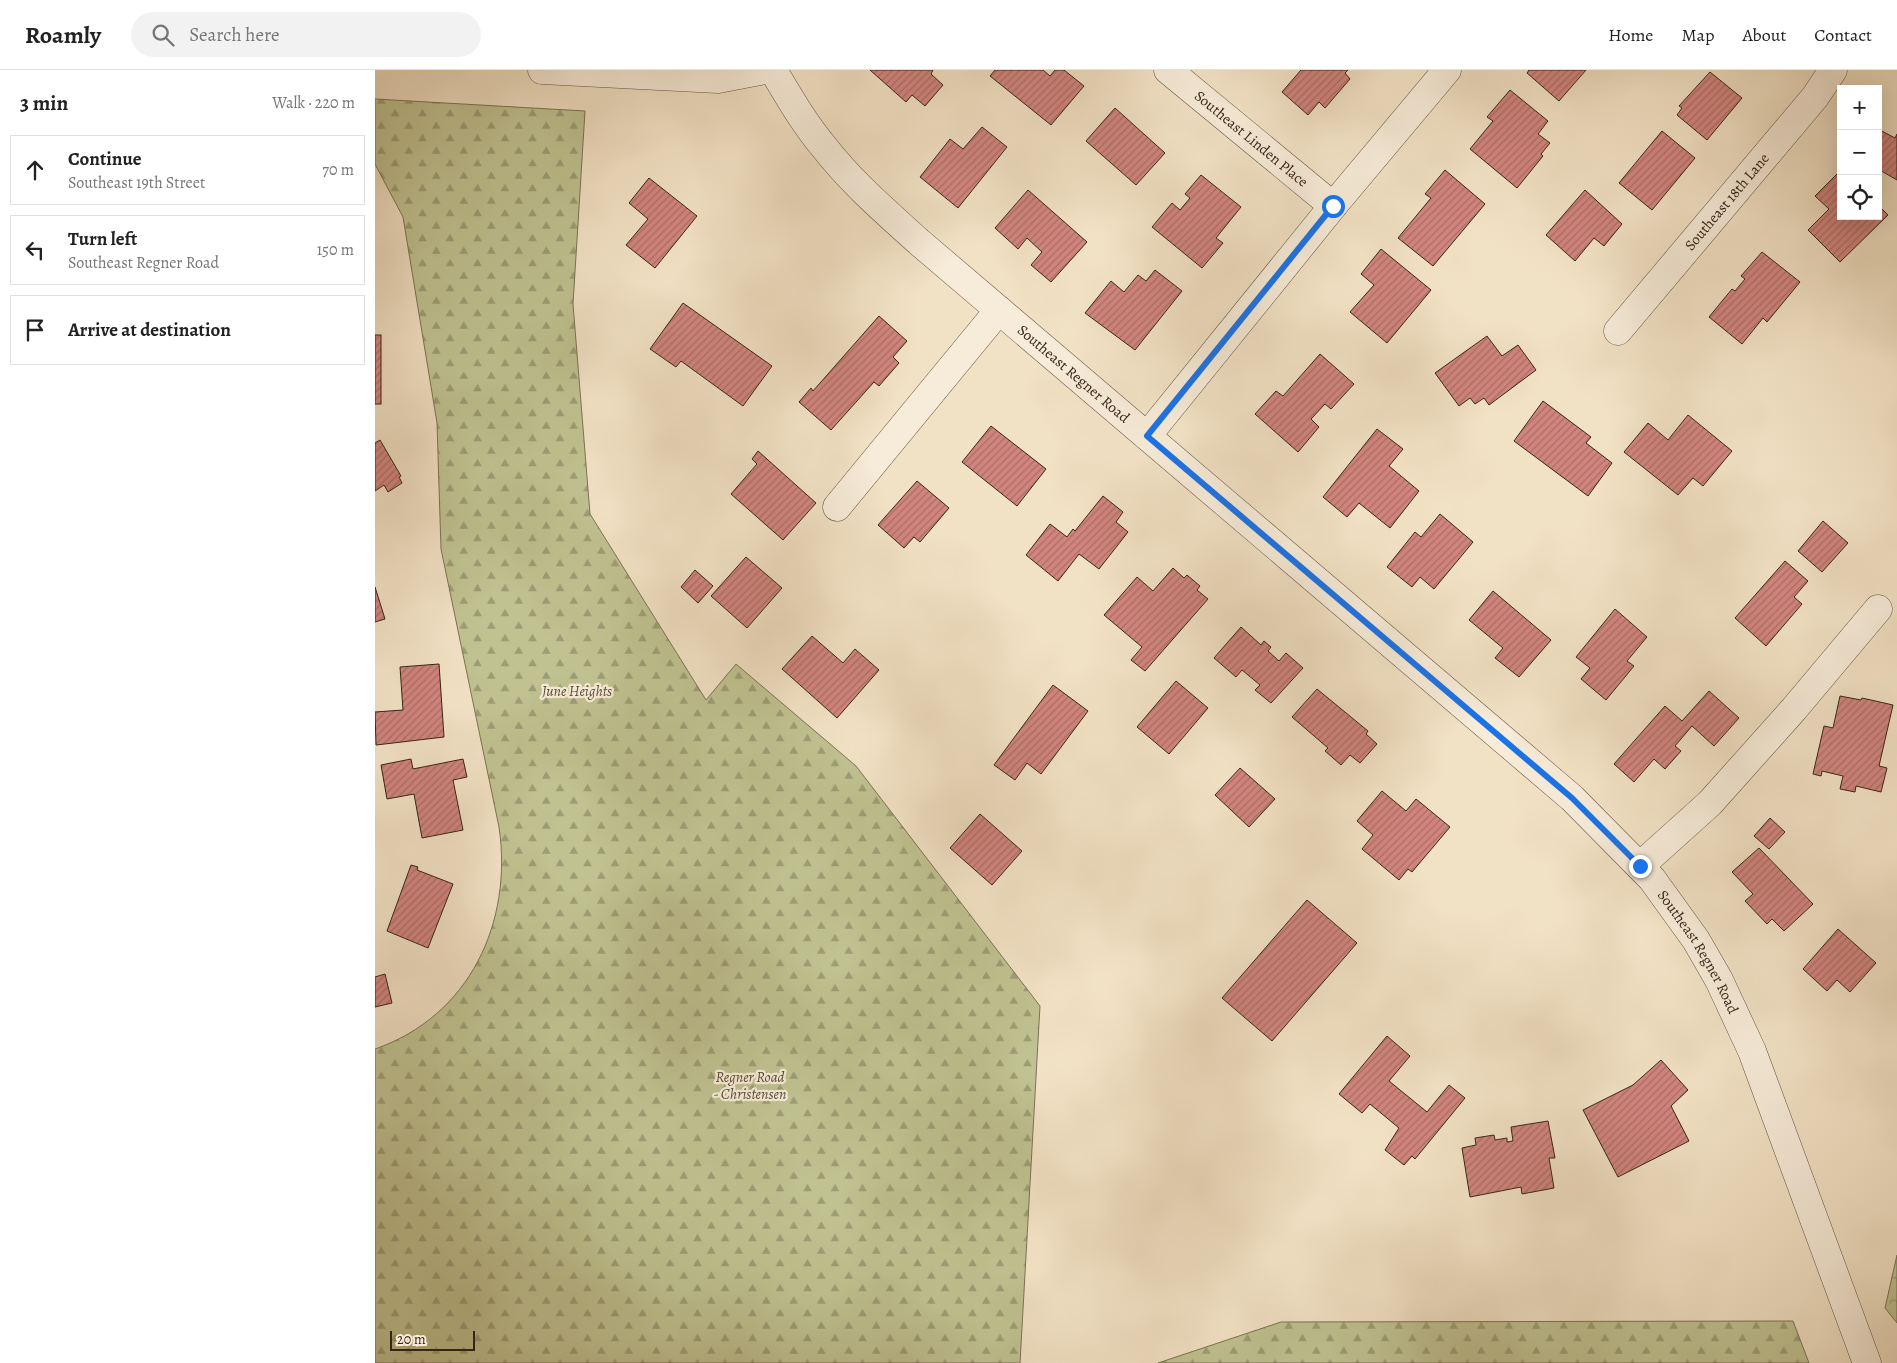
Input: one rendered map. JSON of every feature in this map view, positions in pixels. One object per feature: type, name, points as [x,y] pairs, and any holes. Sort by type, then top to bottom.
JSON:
[{"type":"street","points":[[542,70],[718,80],[765,70]]},
{"type":"street","name":"Southeast Regner Road","points":[[773,70],[797,110],[824,148],[859,187],[919,242],[1572,798],[1640,866],[1673,906],[1696,940],[1719,980],[1752,1051],[1867,1363]]},
{"type":"street","name":"Southeast Linden Place","points":[[1168,70],[1333,206]]},
{"type":"street","points":[[1147,436],[1333,206],[1447,70]]},
{"type":"street","name":"Southeast 18th Lane","points":[[1618,332],[1815,97],[1833,70]]},
{"type":"street","points":[[837,507],[999,310]]},
{"type":"street","points":[[1640,866],[1710,803],[1794,709],[1878,609]]},
{"type":"green space","name":"Regner Road - Christensen","points":[[375,99],[585,111],[573,304],[590,514],[706,700],[736,664],[856,766],[1040,1006],[1020,1363],[375,1363],[375,1049],[408,1034],[436,1014],[460,989],[478,961],[491,930],[499,897],[502,862],[499,827],[441,549],[437,423],[403,217],[375,164]]},
{"type":"green space","points":[[1897,1255],[1897,1323],[1885,1308]]},
{"type":"green space","points":[[1793,1321],[1809,1363],[1158,1363],[1281,1322]]},
{"type":"building","points":[[870,70],[933,70],[931,74],[943,85],[925,106],[912,95],[906,102]]},
{"type":"building","points":[[995,70],[1043,70],[1050,76],[1055,70],[1064,70],[1084,86],[1051,125],[990,76]]},
{"type":"building","points":[[1301,70],[1348,70],[1345,73],[1350,79],[1325,108],[1319,102],[1308,115],[1282,92]]},
{"type":"building","points":[[1529,70],[1586,70],[1559,101],[1527,73]]},
{"type":"building","points":[[1710,72],[1742,98],[1707,140],[1677,115],[1682,108],[1679,106]]},
{"type":"building","points":[[1510,90],[1548,121],[1538,134],[1550,143],[1541,154],[1543,156],[1517,188],[1470,149],[1493,121],[1487,117]]},
{"type":"building","points":[[1115,108],[1165,153],[1136,185],[1086,141]]},
{"type":"building","points":[[982,127],[1007,147],[958,208],[920,177],[950,139],[963,149]]},
{"type":"building","points":[[1662,131],[1695,158],[1652,210],[1619,183]]},
{"type":"building","points":[[1882,131],[1895,138],[1897,134],[1897,180],[1882,171]]},
{"type":"building","points":[[1445,170],[1485,204],[1433,266],[1398,238],[1431,198],[1425,194]]},
{"type":"building","points":[[1837,174],[1837,220],[1882,220],[1882,209],[1888,215],[1840,262],[1808,230],[1829,209],[1815,196]]},
{"type":"building","points":[[1201,175],[1241,207],[1216,238],[1223,243],[1202,268],[1152,227],[1172,203],[1180,210],[1190,198],[1185,194]]},
{"type":"building","points":[[649,178],[697,216],[655,268],[626,245],[648,219],[629,203]]},
{"type":"building","points":[[1028,190],[1087,242],[1051,282],[1031,265],[1042,252],[1027,238],[1018,249],[995,228]]},
{"type":"building","points":[[1585,190],[1622,224],[1604,246],[1594,238],[1575,261],[1546,235]]},
{"type":"building","points":[[1381,249],[1431,290],[1387,343],[1350,312],[1374,285],[1361,274]]},
{"type":"building","points":[[1762,252],[1800,282],[1767,322],[1763,318],[1742,344],[1709,317],[1732,289],[1735,291],[1745,279],[1741,276]]},
{"type":"building","points":[[1155,270],[1182,291],[1135,350],[1085,313],[1111,281],[1124,292],[1138,275],[1146,281]]},
{"type":"building","points":[[683,303],[772,366],[743,406],[681,361],[676,367],[650,349]]},
{"type":"building","points":[[879,316],[907,341],[893,357],[899,363],[879,386],[874,382],[831,430],[799,402],[811,388],[813,391]]},
{"type":"building","points":[[375,335],[381,335],[381,404],[375,404]]},
{"type":"building","points":[[1487,336],[1502,356],[1518,345],[1536,370],[1489,405],[1484,398],[1475,404],[1470,398],[1459,406],[1435,373]]},
{"type":"building","points":[[1320,354],[1354,384],[1331,409],[1325,404],[1311,419],[1319,427],[1298,452],[1255,414],[1276,391],[1283,396]]},
{"type":"building","points":[[1543,401],[1591,437],[1586,443],[1612,463],[1588,496],[1514,441]]},
{"type":"building","points":[[1688,415],[1732,451],[1703,486],[1693,478],[1678,495],[1624,452],[1648,423],[1668,440]]},
{"type":"building","points":[[991,426],[1046,469],[1017,506],[962,462]]},
{"type":"building","points":[[1377,429],[1403,449],[1389,466],[1419,491],[1390,528],[1359,503],[1347,517],[1323,497]]},
{"type":"building","points":[[380,440],[401,476],[399,477],[402,483],[388,492],[384,485],[375,491],[375,443]]},
{"type":"building","points":[[758,451],[816,503],[783,540],[731,494],[757,464],[752,459]]},
{"type":"building","points":[[917,481],[949,508],[920,542],[914,537],[904,548],[878,525]]},
{"type":"building","points":[[1103,496],[1123,512],[1116,522],[1128,532],[1099,569],[1079,554],[1058,581],[1026,555],[1050,524],[1067,537],[1073,529],[1075,531]]},
{"type":"building","points":[[1440,514],[1473,542],[1434,589],[1420,577],[1412,587],[1387,567],[1415,532],[1421,537]]},
{"type":"building","points":[[1823,521],[1848,543],[1822,572],[1798,551]]},
{"type":"building","points":[[746,557],[782,588],[747,628],[711,596]]},
{"type":"building","points":[[1785,561],[1808,581],[1794,597],[1802,604],[1766,646],[1735,618]]},
{"type":"building","points":[[1173,568],[1184,578],[1187,575],[1200,586],[1197,590],[1208,599],[1145,671],[1131,660],[1142,647],[1104,615],[1137,577],[1153,591]]},
{"type":"building","points":[[695,570],[713,586],[698,603],[681,587]]},
{"type":"building","points":[[375,587],[385,619],[375,622]]},
{"type":"building","points":[[1493,591],[1551,640],[1519,677],[1495,658],[1503,648],[1469,620]]},
{"type":"building","points":[[1615,609],[1647,637],[1627,661],[1634,666],[1606,700],[1581,679],[1590,668],[1576,657]]},
{"type":"building","points":[[1241,627],[1261,645],[1264,641],[1271,647],[1268,651],[1279,661],[1286,653],[1303,668],[1271,703],[1255,690],[1260,685],[1242,670],[1236,677],[1214,658]]},
{"type":"building","points":[[812,636],[843,663],[855,649],[879,670],[837,718],[782,669]]},
{"type":"building","points":[[439,664],[444,737],[376,745],[375,712],[403,710],[400,667]]},
{"type":"building","points":[[1176,681],[1208,708],[1169,754],[1137,727]]},
{"type":"building","points":[[1053,685],[1088,711],[1041,774],[1027,763],[1015,780],[994,765]]},
{"type":"building","points":[[1317,689],[1368,731],[1366,734],[1377,744],[1360,763],[1350,755],[1341,765],[1325,751],[1328,748],[1292,717]]},
{"type":"building","points":[[1709,691],[1739,718],[1714,746],[1692,726],[1675,746],[1681,751],[1665,769],[1654,759],[1634,782],[1614,764],[1665,706],[1682,721]]},
{"type":"building","points":[[1840,696],[1861,700],[1862,698],[1893,705],[1879,766],[1887,768],[1881,792],[1856,786],[1855,792],[1840,789],[1843,776],[1822,771],[1821,776],[1813,774],[1824,726],[1833,728]]},
{"type":"building","points":[[411,759],[413,769],[463,759],[467,777],[453,780],[463,830],[422,838],[414,794],[387,799],[381,765]]},
{"type":"building","points":[[1240,768],[1275,799],[1249,827],[1215,795]]},
{"type":"building","points":[[1382,791],[1406,811],[1416,799],[1450,827],[1412,872],[1408,869],[1399,880],[1362,849],[1373,835],[1357,821]]},
{"type":"building","points":[[980,814],[1022,851],[992,885],[950,848]]},
{"type":"building","points":[[1770,818],[1785,832],[1769,849],[1754,836]]},
{"type":"building","points":[[1759,848],[1813,904],[1784,931],[1772,919],[1767,924],[1745,901],[1753,894],[1732,872]]},
{"type":"building","points":[[411,865],[418,867],[417,870],[453,884],[428,948],[387,931]]},
{"type":"building","points":[[1307,900],[1357,943],[1272,1041],[1222,998]]},
{"type":"building","points":[[1838,929],[1876,963],[1850,992],[1837,980],[1827,991],[1803,969]]},
{"type":"building","points":[[385,974],[392,1003],[375,1007],[375,977]]},
{"type":"building","points":[[1387,1036],[1410,1056],[1389,1081],[1427,1112],[1449,1085],[1465,1098],[1415,1159],[1412,1156],[1404,1165],[1385,1150],[1399,1128],[1370,1104],[1362,1113],[1339,1094]]},
{"type":"building","points":[[1661,1060],[1688,1090],[1671,1106],[1689,1141],[1618,1177],[1583,1110],[1633,1085]]},
{"type":"building","points":[[1548,1121],[1555,1158],[1549,1158],[1554,1188],[1522,1194],[1521,1187],[1470,1197],[1462,1148],[1476,1145],[1475,1138],[1494,1135],[1495,1140],[1507,1138],[1507,1142],[1513,1141],[1511,1127]]},
{"type":"route","points":[[1333,206],[1147,436],[1572,798],[1640,866]]},
{"type":"park label","name":"June Heights","points":[[577,691]]}]
